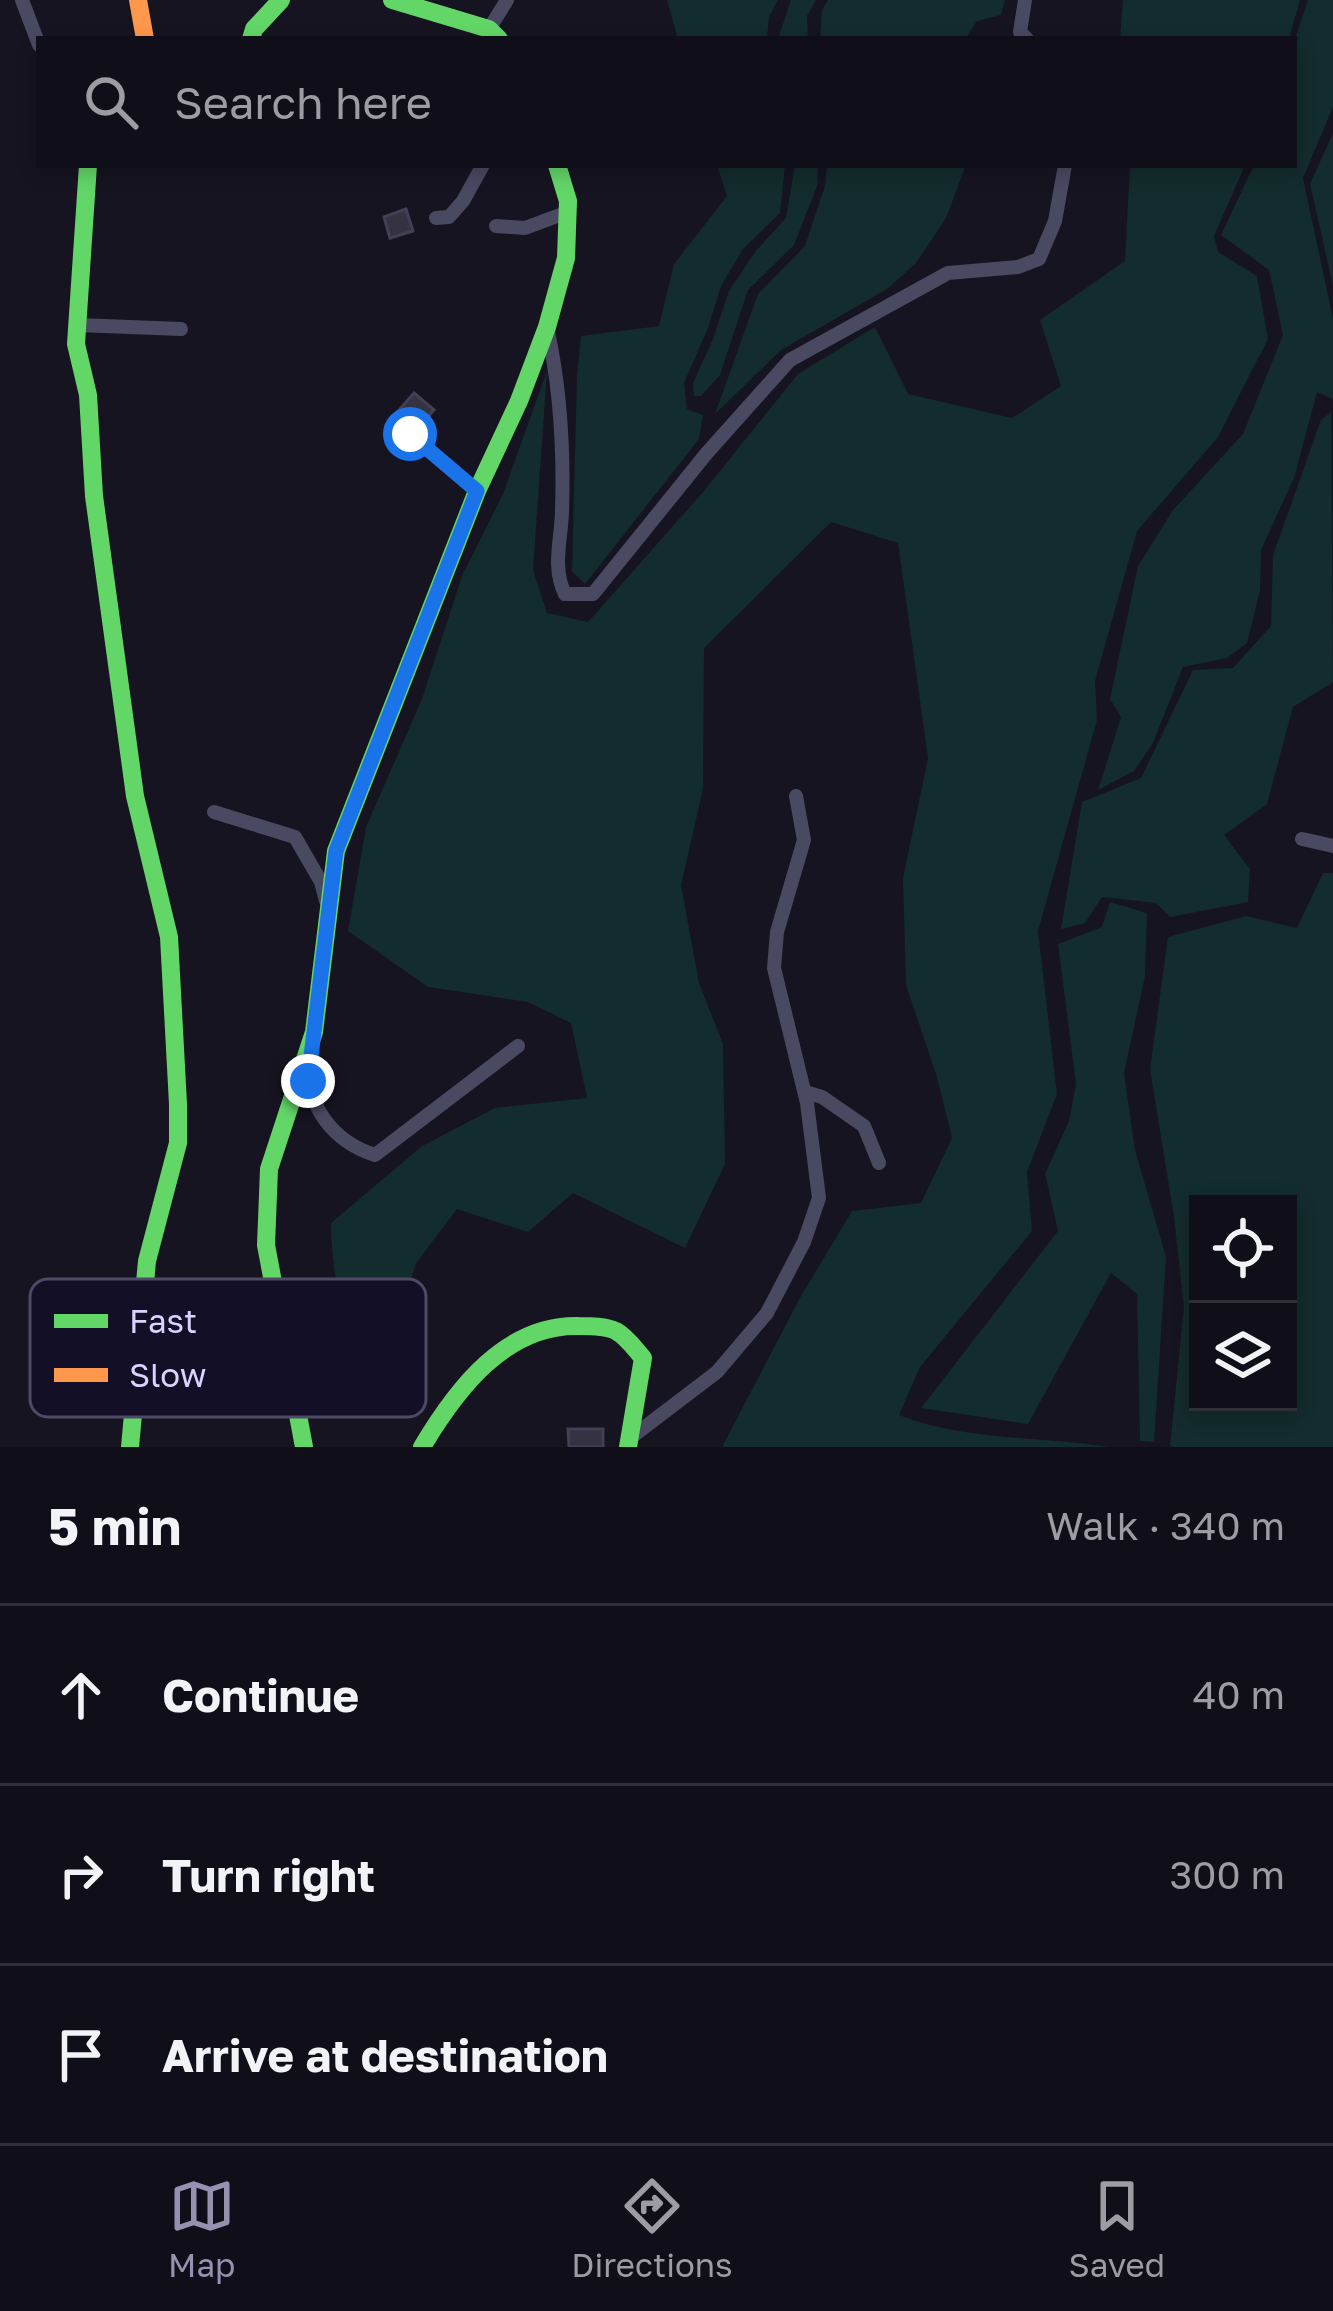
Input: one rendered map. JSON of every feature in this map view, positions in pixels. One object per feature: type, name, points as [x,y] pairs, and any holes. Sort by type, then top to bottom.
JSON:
[{"type":"street","points":[[22,0],[36,37]]},
{"type":"street","points":[[138,0],[144,36]]},
{"type":"street","points":[[252,36],[281,0]]},
{"type":"street","points":[[392,0],[494,34],[508,0]]},
{"type":"street","points":[[1024,36],[1020,32],[1025,0]]},
{"type":"street","points":[[88,168],[76,344],[88,395],[94,496],[132,774],[169,937],[178,1104],[178,1142],[146,1261],[147,1279]]},
{"type":"street","points":[[436,218],[448,218],[464,201],[481,168]]},
{"type":"street","points":[[518,1046],[374,1155],[335,1136],[308,1081],[336,851],[547,326],[566,258],[568,212],[558,168]]},
{"type":"street","points":[[547,326],[557,371],[562,511],[557,578],[565,595],[593,595],[706,454],[790,360],[948,273],[1018,267],[1039,259],[1055,221],[1064,168]]},
{"type":"street","points":[[496,226],[525,228],[568,212]]},
{"type":"street","points":[[78,325],[181,329]]},
{"type":"street","points":[[410,434],[477,491]]},
{"type":"street","points":[[628,1443],[717,1372],[766,1312],[804,1243],[819,1198],[805,1092],[774,968],[777,932],[804,840],[796,796]]},
{"type":"street","points":[[214,812],[295,836],[321,882],[329,911]]},
{"type":"street","points":[[1303,839],[1333,846]]},
{"type":"street","points":[[272,1279],[266,1245],[269,1169],[310,1046]]},
{"type":"street","points":[[805,1092],[822,1097],[865,1126],[879,1162]]},
{"type":"street","points":[[422,1447],[437,1419],[486,1365],[528,1331],[575,1324],[616,1331],[643,1358],[628,1443]]},
{"type":"street","points":[[130,1447],[133,1417]]},
{"type":"street","points":[[298,1417],[304,1447]]},
{"type":"green space","points":[[667,0],[778,0],[769,17],[767,36],[677,36]]},
{"type":"green space","points":[[791,0],[816,0],[807,16],[808,36],[779,36]]},
{"type":"green space","points":[[828,0],[1005,0],[1001,15],[977,21],[967,36],[820,36],[822,10]]},
{"type":"green space","points":[[1123,0],[1300,0],[1290,36],[1120,36]]},
{"type":"green space","points":[[1308,0],[1333,0],[1333,107],[1303,178],[1333,319],[1333,399],[1317,392],[1294,478],[1261,550],[1260,590],[1247,643],[1227,658],[1183,667],[1153,743],[1134,771],[1098,790],[1121,717],[1110,699],[1138,566],[1173,510],[1243,434],[1283,335],[1269,270],[1221,235],[1253,168],[1297,168],[1296,36]]},
{"type":"green space","points":[[1333,133],[1333,286],[1310,184]]},
{"type":"green space","points":[[718,168],[785,168],[780,213],[743,249],[721,286],[684,383],[687,409],[703,415],[699,439],[585,584],[572,571],[581,336],[659,326],[674,264],[727,196]]},
{"type":"green space","points":[[794,168],[818,168],[817,186],[794,245],[748,290],[720,375],[701,396],[694,396],[693,383],[729,291],[786,218]]},
{"type":"green space","points":[[827,168],[965,168],[946,218],[916,263],[887,289],[781,350],[715,414],[758,294],[805,246]]},
{"type":"green space","points":[[1130,168],[1244,168],[1214,236],[1218,252],[1257,276],[1268,339],[1218,437],[1137,531],[1095,681],[1097,720],[1038,931],[1057,1094],[1027,1172],[1032,1231],[920,1367],[899,1415],[976,1434],[1109,1447],[722,1447],[801,1296],[852,1211],[921,1203],[952,1138],[906,985],[903,878],[928,758],[898,543],[831,522],[704,648],[703,789],[681,885],[699,983],[723,1044],[725,1164],[685,1248],[573,1193],[528,1232],[457,1209],[416,1263],[411,1279],[336,1279],[331,1223],[422,1146],[495,1108],[587,1098],[571,1023],[528,1002],[428,987],[348,931],[366,827],[422,699],[462,576],[503,494],[547,371],[533,570],[547,613],[588,622],[704,491],[798,374],[875,327],[908,394],[1012,418],[1061,386],[1040,320],[1125,261]]},
{"type":"green space","points":[[1331,412],[1333,682],[1293,707],[1267,804],[1224,835],[1250,869],[1248,902],[1170,917],[1156,903],[1102,897],[1085,923],[1061,929],[1082,802],[1141,778],[1193,670],[1233,668],[1271,626],[1273,555],[1321,420]]},
{"type":"green space","points":[[1323,873],[1333,873],[1333,1447],[1170,1447],[1184,1307],[1150,1069],[1168,937],[1246,916],[1297,928]]},
{"type":"green space","points":[[1110,902],[1147,913],[1145,976],[1124,1073],[1135,1150],[1166,1257],[1154,1442],[1140,1441],[1137,1294],[1111,1273],[1028,1424],[921,1408],[1058,1231],[1045,1174],[1069,1121],[1076,1084],[1058,944],[1102,927]]},
{"type":"building","points":[[406,209],[413,231],[390,238],[384,217]]},
{"type":"building","points":[[414,393],[434,410],[419,427],[399,410]]},
{"type":"building","points":[[568,1429],[603,1429],[603,1447],[569,1447]]},
{"type":"traffic: fast","points":[[252,36],[281,0]]},
{"type":"traffic: fast","points":[[392,0],[489,29],[496,36]]},
{"type":"traffic: fast","points":[[88,168],[76,344],[88,395],[94,496],[135,796],[169,937],[178,1104],[178,1143],[145,1279]]},
{"type":"traffic: fast","points":[[272,1279],[266,1245],[269,1169],[314,1032],[336,851],[477,491],[547,327],[566,258],[568,201],[558,168]]},
{"type":"traffic: fast","points":[[422,1447],[450,1404],[485,1364],[528,1336],[579,1326],[616,1331],[643,1358],[628,1447]]},
{"type":"traffic: fast","points":[[130,1447],[133,1417]]},
{"type":"traffic: fast","points":[[298,1417],[304,1447]]},
{"type":"traffic: slow","points":[[138,0],[144,36]]},
{"type":"route","points":[[308,1081],[336,851],[477,491],[410,434]]}]
